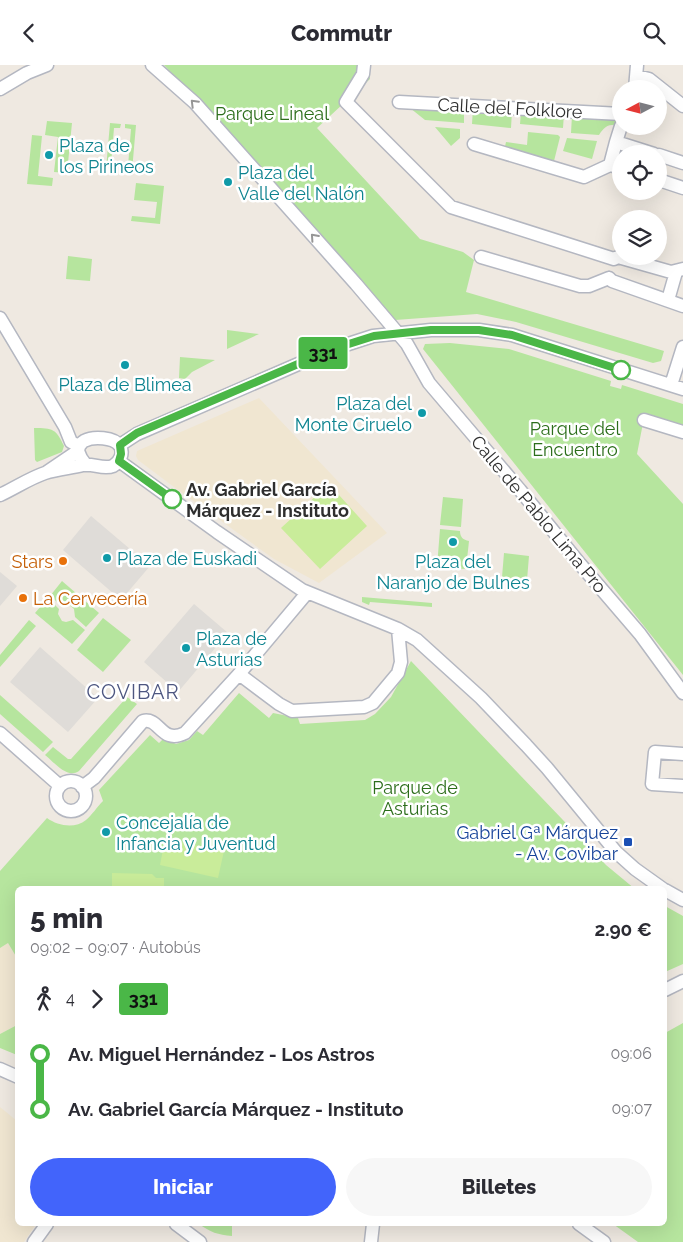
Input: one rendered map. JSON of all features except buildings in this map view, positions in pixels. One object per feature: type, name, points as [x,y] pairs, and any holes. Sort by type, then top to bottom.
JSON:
[{"type":"street","points":[[0,89],[27,73],[47,65]]},
{"type":"street","name":"Calle de Pablo Lima Pro","points":[[152,65],[195,103],[347,273],[411,351],[429,383],[640,634],[683,693]]},
{"type":"street","points":[[364,65],[363,73],[346,102],[452,207],[612,258]]},
{"type":"street","points":[[637,70],[683,106]]},
{"type":"street","name":"Calle del Folklore","points":[[399,102],[612,114]]},
{"type":"street","points":[[618,135],[616,142],[626,145]]},
{"type":"street","points":[[474,144],[584,177],[612,168]]},
{"type":"street","points":[[667,158],[683,163]]},
{"type":"street","points":[[667,183],[683,188]]},
{"type":"street","points":[[481,257],[580,286],[609,278]]},
{"type":"street","points":[[609,278],[612,265]]},
{"type":"street","points":[[646,265],[671,272],[679,271],[668,300]]},
{"type":"street","points":[[609,278],[612,281],[683,305]]},
{"type":"street","points":[[0,318],[65,427],[81,446],[86,465]]},
{"type":"street","points":[[120,445],[137,433],[333,349],[374,336],[455,329],[479,330],[512,335],[677,387],[683,347]]},
{"type":"street","points":[[644,420],[683,432]]},
{"type":"street","points":[[0,495],[46,473],[94,438],[112,440],[120,445]]},
{"type":"street","points":[[46,473],[86,465],[107,467],[119,461],[121,454],[120,445]]},
{"type":"street","points":[[119,461],[245,552],[307,593],[398,629],[417,640],[481,698],[547,768],[616,853],[660,886]]},
{"type":"street","points":[[82,787],[94,778],[143,721],[151,721],[168,735],[176,737],[185,733],[239,674],[307,593]]},
{"type":"street","points":[[239,674],[279,704],[292,711],[364,707],[373,703],[398,673],[401,662],[398,629]]},
{"type":"street","points":[[0,733],[60,786]]},
{"type":"street","points":[[683,754],[655,752],[652,784],[683,786]]},
{"type":"street","points":[[74,782],[82,787],[85,791],[85,801],[79,809],[65,810],[58,804],[56,794],[60,786],[64,783],[74,782]]},
{"type":"street","points":[[667,891],[683,900]]},
{"type":"street","points":[[667,989],[683,981]]},
{"type":"street","points":[[0,1069],[15,1076]]},
{"type":"street","points":[[34,1242],[46,1226]]},
{"type":"street","points":[[179,1226],[200,1242]]},
{"type":"street","points":[[371,1242],[373,1226]]},
{"type":"street","points":[[582,1226],[604,1242]]},
{"type":"shaded area","points":[[259,398],[387,533],[319,583],[274,559],[178,490],[138,460],[136,456],[137,451]]},
{"type":"shaded area","name":"Plaza de Euskadi","points":[[91,516],[150,566],[121,600],[63,550]]},
{"type":"shaded area","points":[[0,572],[17,586],[0,606]]},
{"type":"shaded area","name":"Plaza de Asturias","points":[[194,604],[228,633],[178,692],[144,662]]},
{"type":"shaded area","points":[[40,647],[98,698],[68,732],[10,682]]},
{"type":"shaded area","points":[[8,943],[15,955],[15,1026],[0,1034],[0,948]]},
{"type":"shaded area","points":[[0,1107],[15,1119],[15,1226],[35,1226],[24,1242],[0,1242]]},
{"type":"green space","name":"Parque Lineal","points":[[164,65],[367,65],[370,79],[317,128],[420,239],[463,252],[474,260],[466,292],[664,351],[661,361],[653,363],[516,322],[477,314],[395,320]]},
{"type":"green space","points":[[405,104],[464,107],[464,123],[425,120]]},
{"type":"green space","points":[[473,108],[512,111],[511,128],[472,124]]},
{"type":"green space","points":[[521,112],[564,114],[563,128],[520,124]]},
{"type":"green space","points":[[572,115],[612,118],[612,125],[603,130],[599,135],[571,133]]},
{"type":"green space","points":[[47,121],[72,123],[67,173],[54,172],[58,137],[45,135]]},
{"type":"green space","points":[[110,123],[121,124],[120,128],[114,128],[111,165],[117,165],[117,170],[106,169]]},
{"type":"green space","points":[[125,124],[136,125],[132,171],[121,170],[122,166],[128,166],[131,129],[125,128]]},
{"type":"green space","points":[[435,127],[460,129],[460,138],[451,146]]},
{"type":"green space","points":[[528,132],[558,135],[560,137],[553,165],[504,151],[506,142],[527,145]]},
{"type":"green space","points":[[32,135],[42,136],[38,176],[53,178],[52,186],[27,184]]},
{"type":"green space","points":[[567,138],[597,141],[592,159],[563,151]]},
{"type":"green space","points":[[136,183],[164,186],[160,224],[131,221],[132,216],[155,218],[157,202],[134,200]]},
{"type":"green space","points":[[68,256],[92,259],[90,281],[66,279]]},
{"type":"green space","points":[[227,330],[259,334],[227,349]]},
{"type":"green space","name":"Parque del Encuentro","points":[[450,343],[509,349],[611,381],[610,386],[621,389],[622,385],[683,404],[683,429],[644,418],[637,454],[683,504],[683,675],[423,349],[425,344]]},
{"type":"green space","points":[[180,357],[215,360],[192,372],[185,379],[179,378]]},
{"type":"green space","points":[[34,428],[46,428],[56,433],[64,446],[62,452],[37,462],[35,460]]},
{"type":"green space","points":[[329,484],[367,526],[320,569],[281,528]]},
{"type":"green space","points":[[443,497],[463,499],[461,527],[440,525]]},
{"type":"green space","points":[[440,529],[460,531],[462,538],[469,541],[466,569],[437,567]]},
{"type":"green space","points":[[504,553],[529,556],[527,580],[502,577]]},
{"type":"green space","points":[[62,581],[99,613],[86,627],[75,617],[73,608],[67,605],[62,606],[50,596]]},
{"type":"green space","points":[[362,597],[432,603],[432,607],[370,602],[369,605],[362,602]]},
{"type":"green space","points":[[48,598],[59,609],[58,614],[62,621],[73,620],[85,630],[72,644],[35,613]]},
{"type":"green space","points":[[103,618],[131,640],[103,672],[77,650]]},
{"type":"green space","points":[[29,620],[36,626],[0,667],[0,655]]},
{"type":"green space","name":"Parque de Asturias","points":[[411,661],[606,865],[631,886],[15,886],[15,955],[8,943],[0,948],[0,871],[47,818],[56,823],[66,825],[77,825],[86,820],[103,801],[99,790],[150,735],[159,743],[164,738],[176,744],[189,740],[197,731],[203,735],[239,693],[269,718],[273,713],[298,718],[300,724],[365,720],[375,714],[391,697]]},
{"type":"green space","points":[[0,695],[53,742],[43,752],[0,714]]},
{"type":"green space","points":[[127,697],[137,704],[79,771],[75,773],[66,772],[45,755],[53,747],[68,759],[71,759]]},
{"type":"green space","points":[[165,839],[224,851],[218,878],[160,865]]},
{"type":"green space","points":[[112,873],[152,874],[156,878],[164,878],[164,886],[112,886]]},
{"type":"green space","points":[[667,907],[683,916],[683,964],[667,971]]},
{"type":"green space","points":[[683,1023],[683,1242],[638,1242],[616,1226],[667,1226],[667,1032]]},
{"type":"green space","points":[[15,1026],[15,1054],[0,1048],[0,1034]]},
{"type":"green space","points":[[202,1226],[232,1226],[232,1236],[214,1233]]},
{"type":"bus line","name":"331","points":[[172,499],[119,461],[121,457],[120,445],[137,433],[333,349],[374,336],[431,330],[479,330],[512,335],[621,370]]},
{"type":"place","name":"Plaza de los Pirineos","points":[[49,155]]},
{"type":"place","name":"Plaza del Valle del Nalón","points":[[228,182]]},
{"type":"place","name":"Plaza de Blimea","points":[[125,365]]},
{"type":"place","name":"Plaza del Monte Ciruelo","points":[[422,413]]},
{"type":"place","name":"Av. Gabriel García Márquez - Instituto","points":[[172,499]]},
{"type":"place","name":"Plaza del Naranjo de Bulnes","points":[[453,542]]},
{"type":"place","name":"Plaza de Euskadi","points":[[107,558]]},
{"type":"place","name":"Stars","points":[[63,561]]},
{"type":"place","name":"La Cervecería","points":[[23,598]]},
{"type":"place","name":"Plaza de Asturias","points":[[186,648]]},
{"type":"place","name":"Concejalía de Infancia y Juventud","points":[[106,832]]},
{"type":"place","name":"Gabriel Gª Márquez - Av. Covibar","points":[[628,842]]},
{"type":"district","name":"COVIBAR","points":[[133,692]]}]
